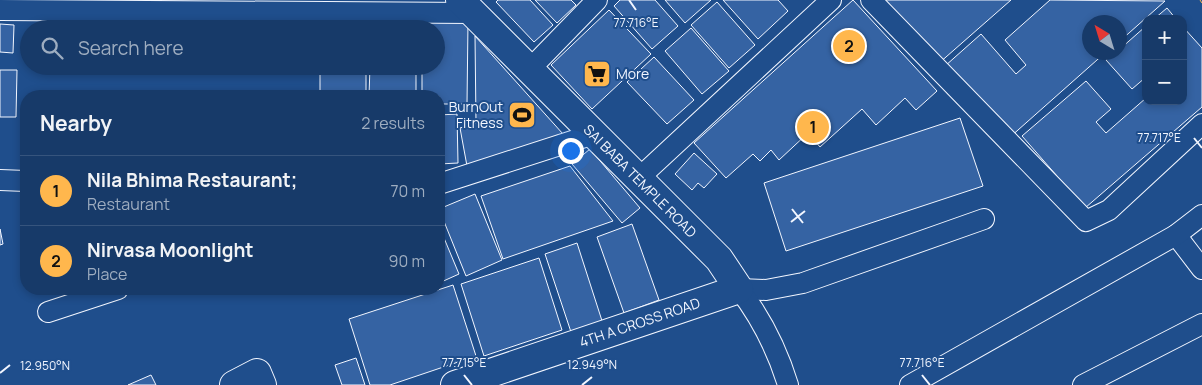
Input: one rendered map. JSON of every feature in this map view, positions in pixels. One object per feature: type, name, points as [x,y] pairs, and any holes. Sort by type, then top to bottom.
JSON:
[{"type":"street","points":[[530,69],[597,0]]},
{"type":"street","points":[[639,178],[831,0]]},
{"type":"street","points":[[871,0],[1086,221],[1109,210],[1202,124]]},
{"type":"street","points":[[0,10],[140,6],[466,7]]},
{"type":"street","name":"SAI BABA TEMPLE ROAD","points":[[466,7],[719,259],[761,318],[780,359],[788,385]]},
{"type":"street","points":[[445,182],[594,134]]},
{"type":"street","points":[[0,180],[20,181]]},
{"type":"street","points":[[910,385],[1176,235],[1202,215]]},
{"type":"street","points":[[739,289],[766,290],[803,283],[984,219]]},
{"type":"street","points":[[1176,235],[1202,269]]},
{"type":"street","name":"4TH A CROSS ROAD","points":[[455,385],[739,289]]},
{"type":"street","points":[[48,312],[100,295]]},
{"type":"street","points":[[1083,385],[1202,324]]},
{"type":"street","points":[[234,385],[257,373],[262,385]]},
{"type":"building","points":[[498,0],[530,0],[553,25],[534,42],[496,2]]},
{"type":"building","points":[[535,0],[571,0],[576,5],[557,23]]},
{"type":"building","points":[[620,0],[655,0],[678,26],[652,49],[614,6]]},
{"type":"building","points":[[665,0],[711,0],[685,23]]},
{"type":"building","points":[[723,0],[778,0],[788,11],[758,39]]},
{"type":"building","points":[[853,0],[937,91],[916,110],[905,98],[876,125],[862,109],[820,147],[808,133],[779,160],[771,150],[760,161],[753,154],[726,178],[694,143]]},
{"type":"building","points":[[881,0],[1011,0],[938,64]]},
{"type":"building","points":[[1050,0],[1165,1],[1149,15],[1142,15],[1142,21],[1127,35],[1127,15],[1082,15],[1082,60],[1097,60],[1009,138],[945,66],[981,34],[1016,74],[1026,65],[1005,40]]},
{"type":"building","points":[[717,2],[755,45],[729,68],[691,25]]},
{"type":"building","points":[[1167,8],[1173,15],[1159,15]]},
{"type":"building","points":[[609,10],[651,54],[592,109],[551,65]]},
{"type":"building","points":[[445,22],[468,22],[467,104],[445,104],[445,90],[422,90],[422,75],[445,75]]},
{"type":"building","points":[[0,24],[14,25],[13,53],[0,52]]},
{"type":"building","points":[[691,28],[729,71],[702,94],[665,51]]},
{"type":"building","points":[[1142,30],[1142,80],[1132,89],[1106,60],[1127,60],[1127,43]]},
{"type":"building","points":[[1187,31],[1202,48],[1202,107],[1085,208],[1022,136],[1086,81],[1111,109],[1096,122],[1106,133],[1142,102],[1142,105],[1187,105]]},
{"type":"building","points":[[475,36],[563,134],[467,166],[460,128],[476,123]]},
{"type":"building","points":[[654,57],[694,100],[667,124],[627,82]]},
{"type":"building","points":[[0,70],[17,70],[16,117],[0,117]]},
{"type":"building","points":[[320,75],[366,75],[366,90],[320,90]]},
{"type":"building","points":[[370,75],[416,75],[416,90],[369,90]]},
{"type":"building","points":[[457,114],[458,163],[445,164],[445,115]]},
{"type":"building","points":[[960,118],[983,186],[786,251],[764,183]]},
{"type":"building","points":[[590,149],[640,208],[622,223],[572,164]]},
{"type":"building","points":[[694,153],[717,174],[704,188],[698,183],[692,190],[675,174]]},
{"type":"building","points":[[570,166],[613,221],[503,259],[481,196]]},
{"type":"building","points":[[475,194],[502,260],[466,276],[445,224],[445,206]]},
{"type":"building","points":[[632,224],[659,300],[624,313],[597,237]]},
{"type":"building","points":[[0,229],[3,244],[0,245]]},
{"type":"building","points":[[445,240],[459,274],[445,280]]},
{"type":"building","points":[[577,243],[604,327],[573,338],[545,254]]},
{"type":"building","points":[[539,258],[562,330],[484,356],[461,284]]},
{"type":"building","points":[[453,285],[476,356],[390,385],[370,385],[349,319],[422,295],[445,295],[445,288]]},
{"type":"building","points":[[356,358],[365,385],[342,385],[335,365]]},
{"type":"building","points":[[151,375],[156,385],[128,385]]},
{"type":"place","name":"Nirvasa Moonlight","points":[[849,46]]},
{"type":"place","name":"More","points":[[597,74]]},
{"type":"place","name":"BurnOut Fitness","points":[[522,115]]},
{"type":"place","name":"Nila Bhima Restaurant;","points":[[813,127]]}]
